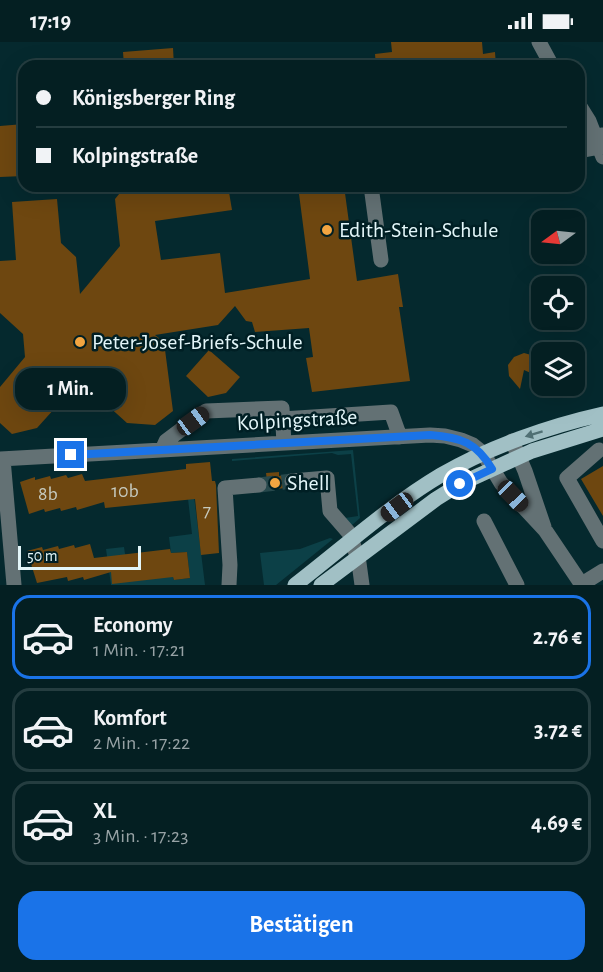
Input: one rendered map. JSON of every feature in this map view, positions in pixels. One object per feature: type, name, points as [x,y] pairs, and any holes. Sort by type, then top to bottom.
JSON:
[{"type":"main road","points":[[295,585],[440,476],[483,453],[512,441],[603,414]]},
{"type":"main road","points":[[325,584],[357,557],[460,484],[564,439],[603,429]]},
{"type":"street","points":[[538,42],[548,60]]},
{"type":"street","points":[[585,115],[600,144]]},
{"type":"street","points":[[585,140],[600,144]]},
{"type":"street","points":[[585,149],[600,144]]},
{"type":"street","points":[[372,192],[381,260]]},
{"type":"street","points":[[162,450],[166,441],[206,411],[282,408],[284,443]]},
{"type":"street","points":[[282,419],[391,412],[400,437]]},
{"type":"street","name":"Kolpingstraße","points":[[1,459],[445,436],[473,445],[483,453]]},
{"type":"street","points":[[512,441],[545,530]]},
{"type":"street","points":[[599,450],[567,478],[603,541]]},
{"type":"street","points":[[483,453],[501,483],[545,530],[582,584],[603,571]]},
{"type":"street","points":[[1,459],[14,585]]},
{"type":"street","points":[[292,481],[327,478],[330,511],[350,534],[362,585]]},
{"type":"street","points":[[229,585],[230,565],[225,488],[259,485]]},
{"type":"street","points":[[484,521],[517,585]]},
{"type":"street","points":[[315,570],[325,584]]},
{"type":"shaded area","points":[[353,450],[360,518],[351,526],[345,518],[358,516],[351,454],[332,453],[232,461],[232,459]]},
{"type":"shaded area","points":[[185,472],[191,472],[205,585],[111,585],[106,549],[124,547],[125,554],[173,577],[174,580],[190,578],[187,552],[171,553],[169,537],[192,534]]},
{"type":"shaded area","points":[[330,538],[333,539],[276,585],[264,585],[260,553],[300,549]]},
{"type":"building","points":[[391,42],[482,42],[483,54],[495,52],[496,60],[376,60],[375,54],[392,52]]},
{"type":"building","points":[[173,48],[174,60],[124,60],[123,52]]},
{"type":"building","points":[[18,124],[18,176],[0,177],[0,126]]},
{"type":"building","points":[[121,192],[229,192],[232,210],[155,221],[161,260],[220,253],[225,293],[310,279],[299,192],[345,192],[357,281],[398,274],[403,307],[399,307],[410,381],[312,392],[306,358],[313,357],[309,328],[255,332],[252,322],[246,321],[235,306],[218,325],[155,335],[164,342],[173,411],[155,425],[127,423],[86,386],[73,388],[37,428],[12,434],[0,423],[0,387],[25,357],[23,334],[0,313],[0,261],[16,260],[12,202],[57,199],[61,243],[76,257],[80,294],[120,246],[115,199]]},
{"type":"building","points":[[209,350],[240,377],[226,393],[208,397],[186,376]]},
{"type":"building","points":[[524,353],[531,355],[531,373],[524,370],[520,389],[509,376],[508,365],[514,357]]},
{"type":"building","points":[[210,462],[212,481],[215,481],[216,485],[219,553],[201,555],[195,499],[105,508],[104,502],[77,510],[76,507],[61,511],[60,508],[45,512],[44,509],[29,514],[20,482],[35,477],[35,480],[66,475],[68,478],[82,474],[85,481],[186,469],[186,464]]},
{"type":"building","points":[[603,466],[603,516],[581,479]]},
{"type":"building","points":[[279,472],[279,476],[284,475],[282,482],[285,488],[268,490],[266,473]]},
{"type":"building","points":[[90,544],[94,558],[170,549],[171,553],[187,552],[190,578],[174,580],[173,577],[112,584],[111,572],[84,580],[83,577],[68,581],[67,577],[37,583],[27,551],[58,546],[59,549],[74,545],[75,548]]},
{"type":"tunnel","points":[[259,485],[292,481]]},
{"type":"place","name":"Edith-Stein-Schule","points":[[327,230]]},
{"type":"place","name":"Peter-Josef-Briefs-Schule","points":[[80,342]]},
{"type":"place","name":"Shell","points":[[275,483]]},
{"type":"route","points":[[71,455],[445,436],[473,445],[483,453],[492,469],[460,484]]}]
